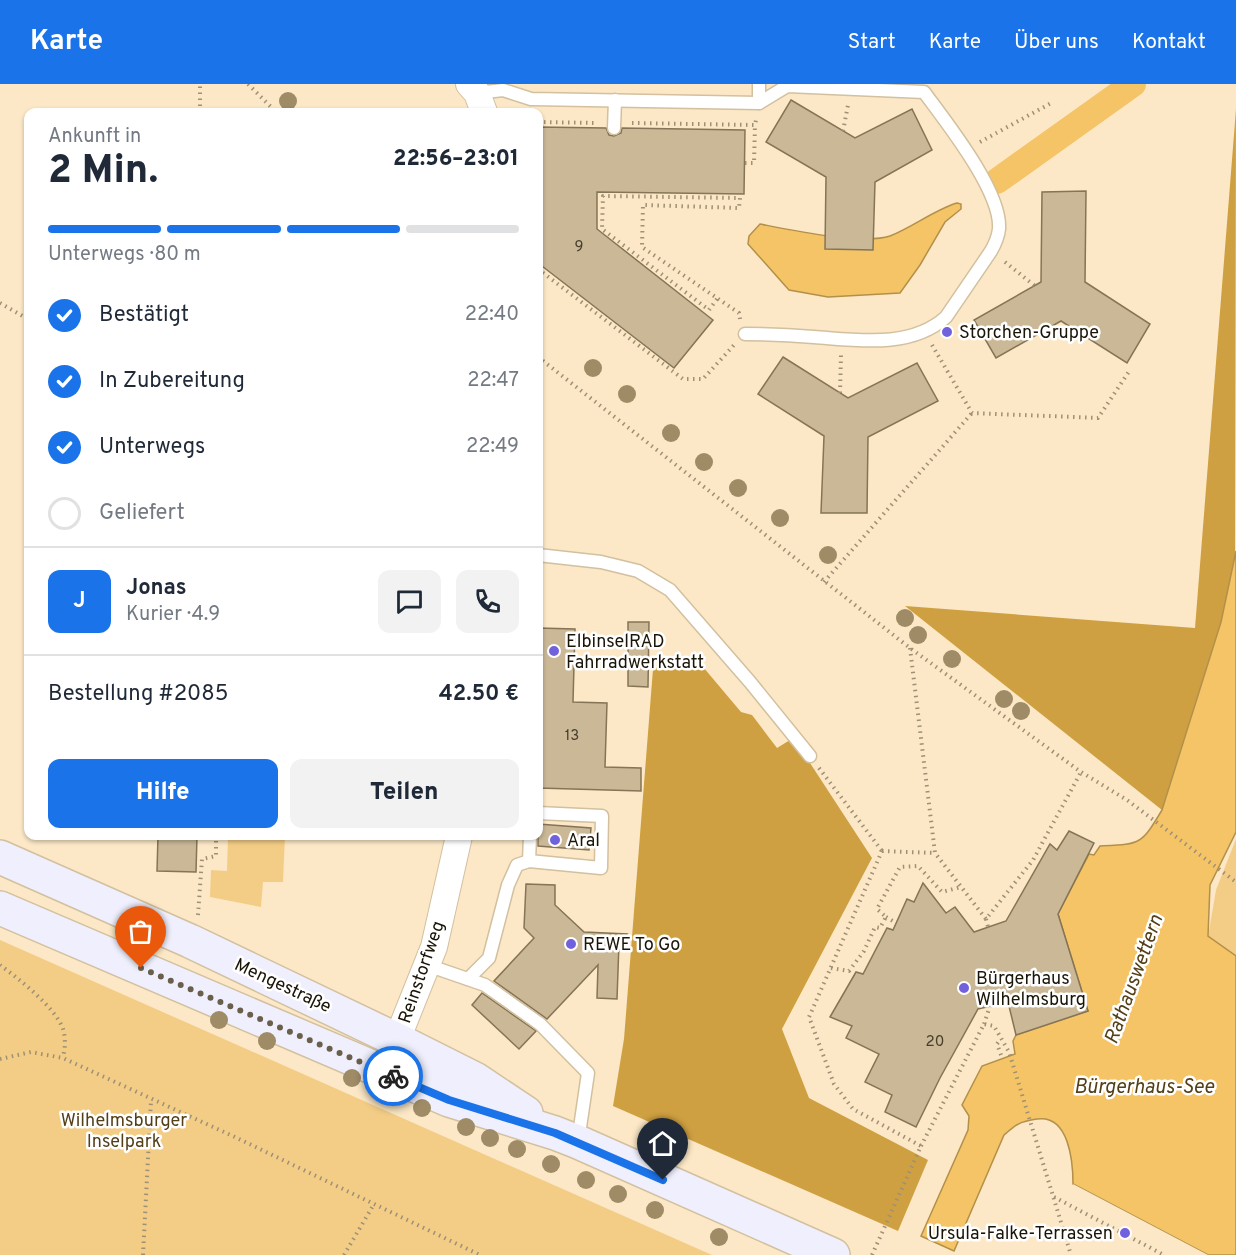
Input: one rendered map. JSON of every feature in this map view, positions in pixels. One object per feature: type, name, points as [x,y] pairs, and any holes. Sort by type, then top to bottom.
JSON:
[{"type":"main road","name":"Mengestraße","points":[[0,857],[189,941],[476,1079],[566,1138]]},
{"type":"main road","name":"Mengestraße","points":[[0,908],[449,1100],[566,1138],[833,1255]]},
{"type":"street","name":"Reinstorfweg","points":[[384,1072],[434,946],[458,840]]},
{"type":"lane","points":[[759,84],[759,103]]},
{"type":"lane","points":[[476,96],[504,87],[531,99],[759,103],[787,87],[924,92],[965,148],[994,201],[999,227],[997,240],[991,251],[946,317],[936,326],[904,338],[867,340],[745,334]]},
{"type":"lane","points":[[614,125],[615,100]]},
{"type":"lane","points":[[543,556],[601,562],[638,572],[670,590],[750,682],[810,756]]},
{"type":"lane","points":[[468,979],[489,958],[508,885],[518,865],[529,861],[601,868],[602,816],[543,813]]},
{"type":"lane","points":[[529,861],[530,840]]},
{"type":"lane","points":[[427,965],[484,985],[540,1023],[588,1072],[566,1138]]},
{"type":"path","points":[[200,84],[200,108]]},
{"type":"path","points":[[248,84],[272,108]]},
{"type":"path","points":[[843,131],[851,89]]},
{"type":"path","points":[[965,148],[985,140],[1053,102]]},
{"type":"path","points":[[745,163],[754,163],[754,125],[759,103]]},
{"type":"path","points":[[543,122],[614,125],[754,125]]},
{"type":"path","points":[[543,273],[683,379],[703,379],[745,334],[739,313],[642,248],[643,206],[739,208],[740,198],[603,196],[602,229],[709,310],[717,299]]},
{"type":"path","points":[[991,251],[1035,286]]},
{"type":"path","points":[[0,303],[24,317]]},
{"type":"path","points":[[924,332],[972,413]]},
{"type":"path","points":[[840,393],[842,338]]},
{"type":"path","points":[[543,361],[910,648],[1081,772],[1127,800],[1236,882]]},
{"type":"path","points":[[972,413],[1098,418],[1130,370]]},
{"type":"path","points":[[824,582],[972,413]]},
{"type":"path","points":[[910,648],[935,853],[986,919],[988,927]]},
{"type":"path","points":[[810,756],[882,851]]},
{"type":"path","points":[[986,919],[1033,860],[1081,772]]},
{"type":"path","points":[[189,941],[198,917],[202,859],[216,856],[216,840]]},
{"type":"path","points":[[882,851],[935,853]]},
{"type":"path","points":[[882,851],[809,1017],[834,1084],[853,1109],[921,1146]]},
{"type":"path","points":[[896,923],[877,909],[900,867],[918,866],[942,892],[961,887]]},
{"type":"path","points":[[831,968],[849,971],[864,951],[875,927],[880,928],[886,917]]},
{"type":"path","points":[[0,965],[16,977],[56,1016],[63,1028],[66,1043],[63,1058]]},
{"type":"path","points":[[872,1255],[921,1146],[984,1024],[990,1006]]},
{"type":"path","points":[[984,1024],[994,1026],[1009,1052],[1071,1255]]},
{"type":"path","points":[[1001,1055],[997,1044],[1002,1039]]},
{"type":"path","points":[[0,1059],[32,1052],[63,1058],[237,1138],[480,1255]]},
{"type":"path","points":[[143,1255],[151,1100]]},
{"type":"path","points":[[1054,1196],[1164,1255]]},
{"type":"path","points":[[344,1255],[374,1204]]},
{"type":"green space","points":[[1236,839],[1236,956],[1208,937],[1216,890]]},
{"type":"green space","points":[[228,840],[285,840],[283,882],[263,882],[261,907],[210,897],[211,870],[227,871]]},
{"type":"green space","name":"Wilhelmsburger Inselpark","points":[[0,940],[712,1255],[0,1255]]},
{"type":"shaded area","points":[[1236,109],[1235,564],[1221,622],[1162,810],[905,606],[1195,628]]},
{"type":"shaded area","points":[[693,655],[741,712],[752,715],[777,748],[790,740],[810,763],[872,858],[782,1029],[809,1098],[928,1160],[898,1231],[613,1106],[624,1039],[653,669]]},
{"type":"water","points":[[957,203],[961,204],[961,209],[945,222],[920,265],[900,293],[828,297],[789,290],[748,244],[749,236],[760,224],[845,238],[890,236]]},
{"type":"water","name":"Bürgerhaus-See","points":[[1236,551],[1236,832],[1210,885],[1208,936],[1236,956],[1236,1255],[1208,1255],[1073,1184],[1067,1141],[1056,1124],[1048,1119],[1026,1121],[1004,1135],[954,1251],[921,1236],[968,1130],[969,1116],[962,1105],[982,1066],[1015,1054],[1013,1041],[1016,1035],[1088,1011],[1058,914],[1089,854],[1094,855],[1100,846],[1132,843],[1139,840],[1149,830],[1162,810],[1221,622]]},
{"type":"pier","points":[[1073,1184],[1208,1255],[1202,1255],[1074,1188]]},
{"type":"building","points":[[791,100],[855,138],[912,109],[932,150],[875,182],[873,250],[825,249],[826,177],[766,142]]},
{"type":"building","points":[[543,127],[606,128],[609,135],[614,136],[621,133],[622,128],[745,130],[744,194],[597,192],[597,229],[713,320],[674,368],[543,267]]},
{"type":"building","points":[[1086,191],[1085,282],[1150,324],[1127,363],[1061,321],[996,358],[974,320],[1041,282],[1042,192]]},
{"type":"building","points":[[783,357],[848,398],[917,363],[938,401],[868,437],[867,513],[821,513],[824,436],[758,394]]},
{"type":"building","points":[[628,622],[649,622],[648,687],[628,686]]},
{"type":"building","points":[[543,628],[575,629],[573,702],[607,703],[605,767],[641,768],[641,791],[543,788]]},
{"type":"building","name":"Aral","points":[[543,824],[591,828],[589,850],[538,846],[538,840],[543,840]]},
{"type":"building","name":"Bürgerhaus Wilhelmsburg","points":[[1069,831],[1094,843],[1058,914],[1088,1011],[1016,1035],[1008,1002],[978,1009],[916,1127],[885,1112],[892,1095],[865,1082],[879,1054],[846,1038],[852,1026],[830,1017],[856,972],[863,974],[887,928],[893,930],[907,899],[914,902],[923,883],[946,913],[955,907],[974,932],[1006,921],[1050,844],[1057,850]]},
{"type":"building","points":[[158,840],[197,840],[196,872],[157,871]]},
{"type":"building","points":[[526,884],[555,885],[555,905],[584,932],[627,934],[619,943],[617,999],[597,998],[598,965],[547,1019],[494,981],[534,938],[524,928]]},
{"type":"building","points":[[482,993],[536,1031],[519,1049],[472,1005]]},
{"type":"waterway","points":[[997,181],[1133,84]]},
{"type":"way so far","points":[[141,968],[393,1076]]},
{"type":"place","name":"Storchen-Gruppe","points":[[947,332]]},
{"type":"place","name":"ElbinselRAD Fahrradwerkstatt","points":[[554,651]]},
{"type":"place","name":"Aral","points":[[555,840]]},
{"type":"place","name":"REWE To Go","points":[[571,944]]},
{"type":"place","name":"Bürgerhaus Wilhelmsburg","points":[[964,988]]},
{"type":"place","name":"Ursula-Falke-Terrassen","points":[[1125,1233]]},
{"type":"route","points":[[393,1076],[449,1100],[555,1133],[663,1180]]},
{"type":"water label","name":"Rathauswettern","points":[[1133,979]]}]
